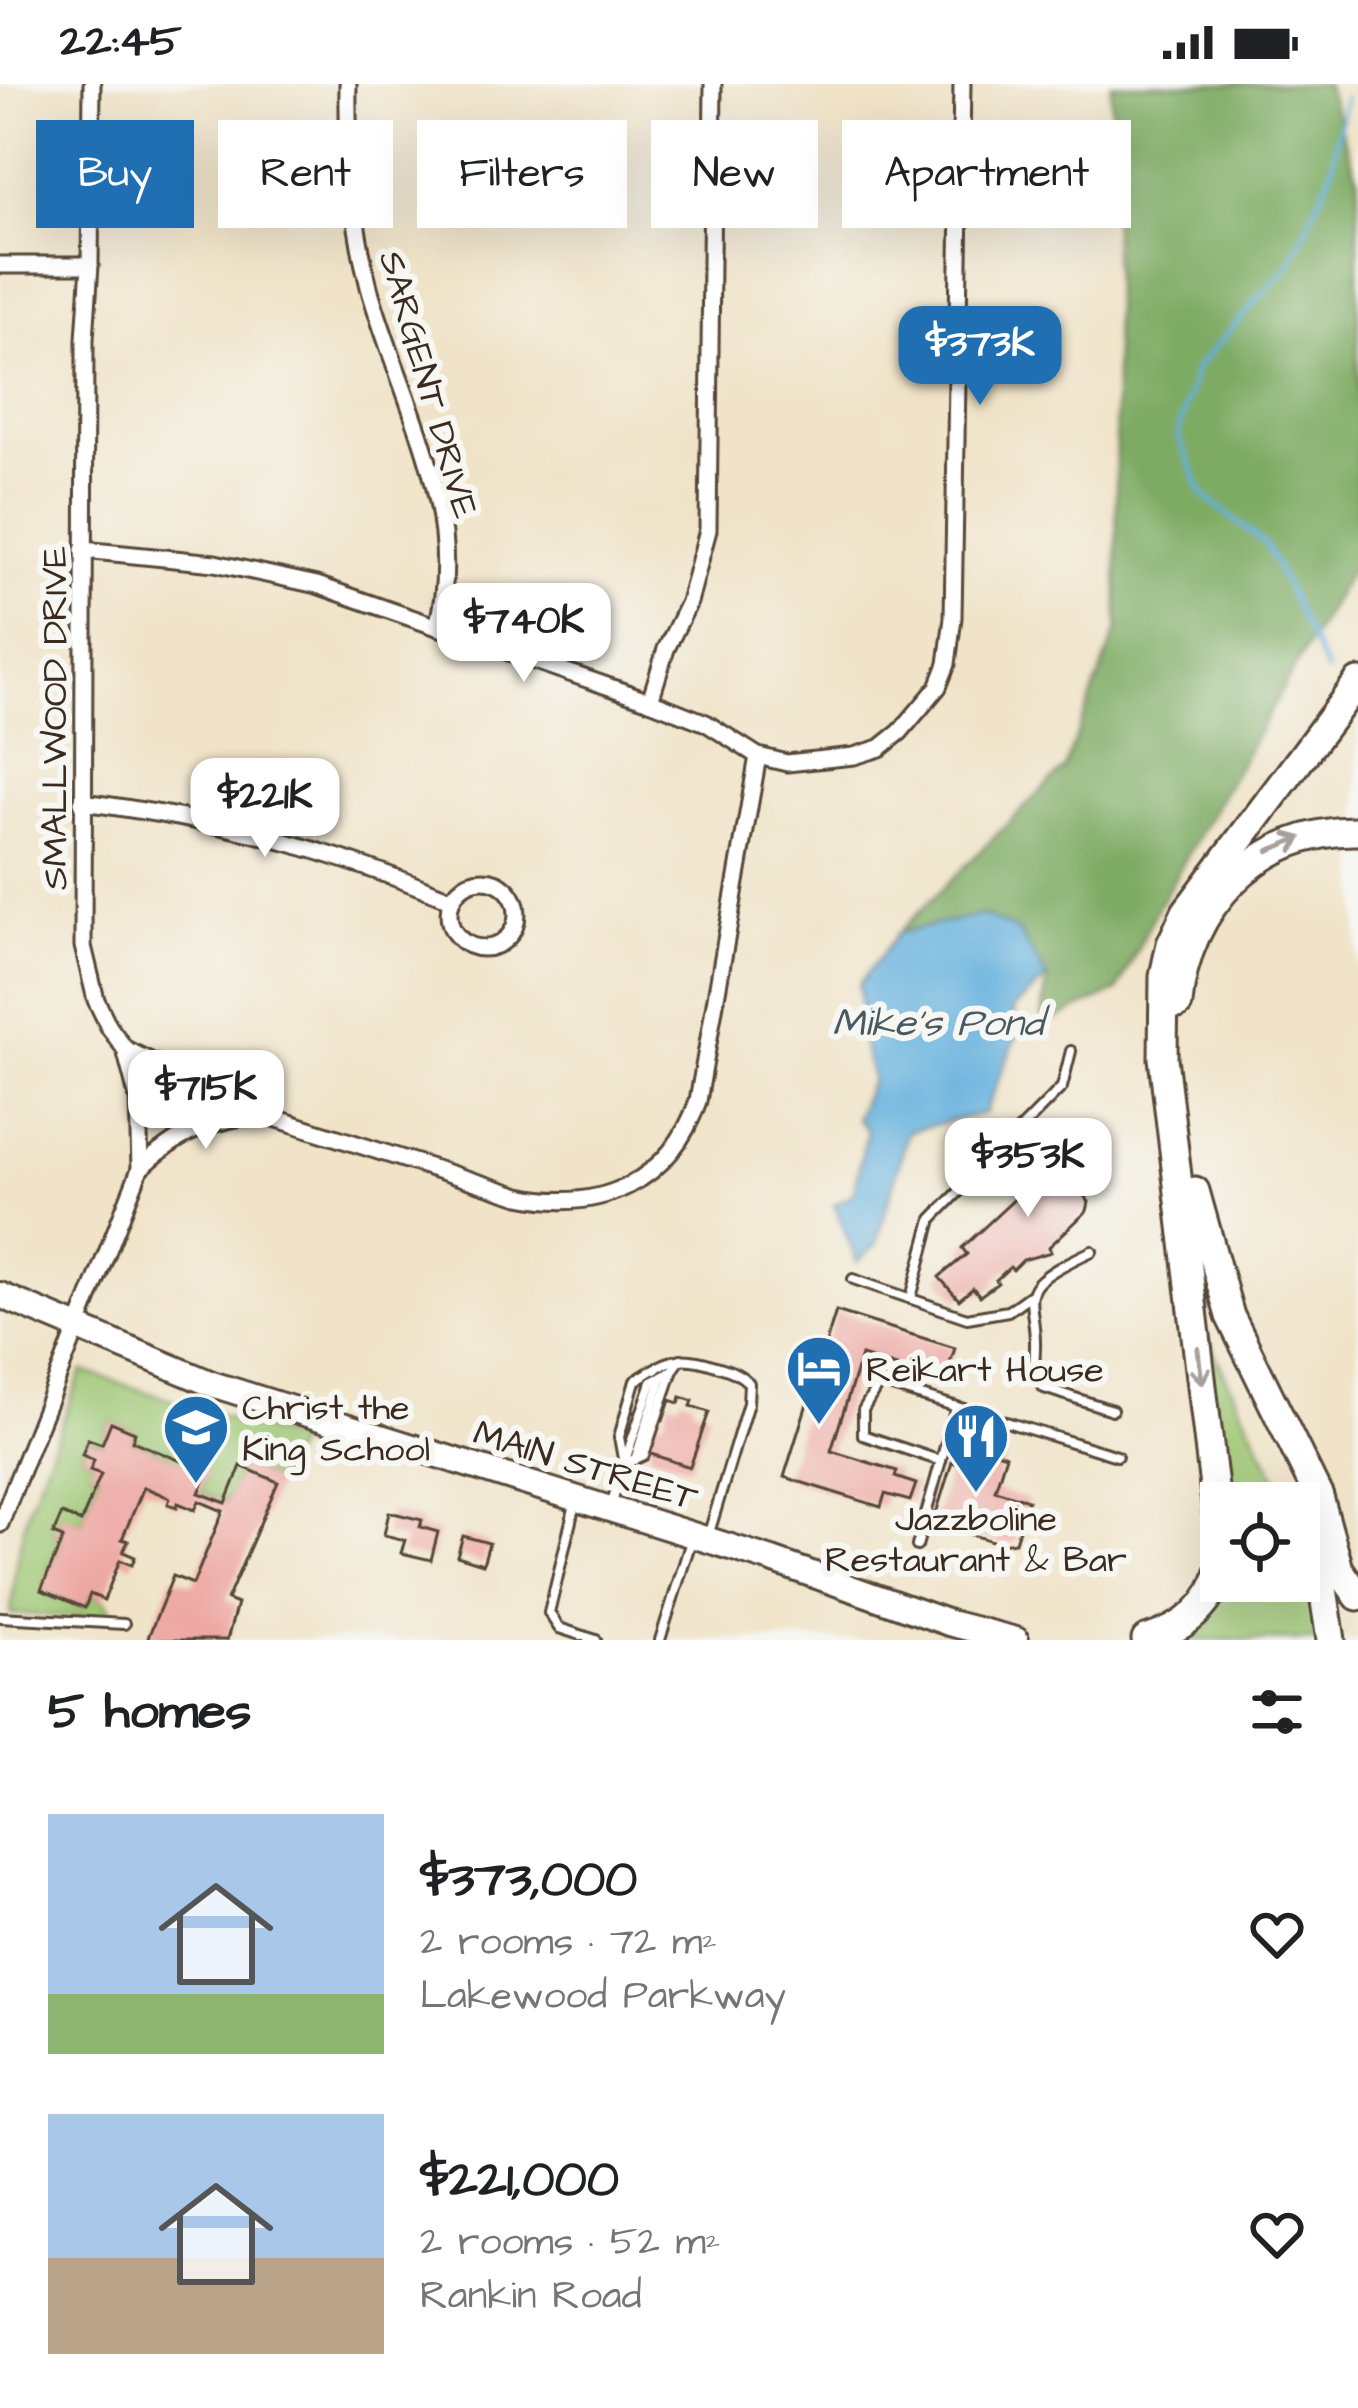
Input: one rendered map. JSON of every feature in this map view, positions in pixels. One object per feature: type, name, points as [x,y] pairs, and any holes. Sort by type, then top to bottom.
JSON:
[{"type":"highway","points":[[1213,1482],[1161,1022],[1164,976],[1171,944],[1200,889],[1358,682]]},
{"type":"highway","points":[[1346,1640],[1340,1569],[1319,1497],[1249,1359],[1216,1277],[1194,1185],[1176,1024],[1179,986],[1190,947],[1220,894],[1244,868],[1294,839],[1358,831]]},
{"type":"highway","points":[[1181,1208],[1224,1344],[1302,1494],[1319,1554],[1331,1640]]},
{"type":"highway","points":[[1340,1569],[1358,1596]]},
{"type":"highway","points":[[1146,1640],[1184,1625],[1204,1602]]},
{"type":"main road","name":"MAIN STREET","points":[[0,1295],[212,1384],[700,1538],[949,1632],[982,1640]]},
{"type":"main road","name":"MAIN STREET","points":[[949,1632],[1016,1640]]},
{"type":"street","name":"SMALLWOOD DRIVE","points":[[0,1524],[140,1169],[138,1100],[125,1049],[109,1027],[86,970],[83,550],[92,84]]},
{"type":"street","name":"SARGENT DRIVE","points":[[348,84],[352,185],[361,254],[420,438],[443,533],[447,577],[437,627]]},
{"type":"street","points":[[650,701],[666,649],[689,602],[709,530],[713,84]]},
{"type":"street","points":[[83,550],[215,562],[317,585],[650,701],[706,723],[758,756],[787,763],[854,756],[880,748],[938,687],[947,664],[952,618],[962,84]]},
{"type":"street","points":[[0,265],[90,266]]},
{"type":"street","points":[[125,1049],[262,1114],[499,1190],[556,1204],[613,1192],[654,1169],[681,1139],[698,1101],[758,756]]},
{"type":"street","points":[[82,802],[279,837],[386,872],[452,900]]},
{"type":"street","points":[[490,880],[510,893],[515,903],[514,926],[490,947],[469,945],[450,921],[452,900],[468,884],[490,880]]},
{"type":"street","points":[[140,1169],[168,1143],[195,1129],[262,1114]]},
{"type":"lane","points":[[911,1298],[932,1219],[1062,1087],[1071,1051]]},
{"type":"lane","points":[[854,1280],[967,1318],[1008,1311],[1029,1297],[1042,1274],[1092,1251]]},
{"type":"lane","points":[[1029,1297],[1036,1352],[1033,1373],[1044,1388],[1112,1410]]},
{"type":"lane","points":[[624,1464],[644,1455],[673,1370],[682,1358]]},
{"type":"lane","points":[[624,1464],[619,1437],[635,1381],[682,1358],[739,1373],[749,1383],[748,1403],[660,1640]]},
{"type":"lane","points":[[609,1509],[652,1382],[673,1370]]},
{"type":"lane","points":[[634,1460],[662,1377]]},
{"type":"lane","points":[[941,1461],[863,1435],[863,1410],[878,1383],[1117,1456]]},
{"type":"lane","points":[[916,1546],[956,1407]]},
{"type":"lane","points":[[576,1499],[549,1613],[559,1628],[596,1640]]},
{"type":"lane","points":[[0,1618],[124,1624]]},
{"type":"green space","points":[[1111,84],[1326,84],[1358,178],[1358,557],[1158,907],[1117,991],[1041,1026],[1047,978],[983,915],[898,933],[1064,768],[1118,628],[1113,228],[1131,228],[1131,120],[1111,120]]},
{"type":"green space","points":[[1203,1330],[1278,1482],[1221,1482]]},
{"type":"green space","points":[[82,1371],[298,1441],[278,1482],[241,1467],[226,1503],[199,1493],[207,1473],[132,1441],[135,1432],[111,1422],[102,1444],[88,1439],[82,1455],[94,1460],[90,1470],[101,1474],[81,1522],[61,1515],[54,1534],[63,1538],[42,1589],[84,1608],[90,1594],[104,1600],[110,1608],[105,1618],[11,1614],[28,1509]]},
{"type":"green space","points":[[1204,1602],[1312,1602],[1319,1640],[1168,1640]]},
{"type":"water","name":"Mike's Pond","points":[[983,915],[1019,932],[1047,978],[1013,1009],[1017,1035],[985,1113],[908,1131],[876,1245],[857,1262],[834,1205],[853,1194],[867,1131],[856,1118],[872,1079],[863,1042],[859,984],[898,933]]},
{"type":"building","points":[[1058,1134],[1089,1143],[1087,1211],[1049,1247],[1051,1252],[1023,1260],[1013,1270],[1010,1267],[980,1296],[973,1288],[959,1300],[939,1277],[967,1254],[962,1248],[1050,1166],[1039,1154]]},
{"type":"building","name":"Reikart House","points":[[836,1311],[955,1348],[944,1382],[861,1356],[831,1451],[897,1471],[895,1477],[916,1484],[910,1501],[885,1494],[881,1507],[784,1477]]},
{"type":"building","points":[[681,1397],[709,1412],[690,1467],[648,1453],[651,1444],[623,1435],[630,1411],[663,1421],[670,1400],[679,1403]]},
{"type":"building","points":[[111,1422],[135,1432],[132,1441],[208,1472],[199,1493],[226,1503],[241,1466],[278,1482],[227,1600],[237,1604],[227,1640],[147,1640],[173,1576],[193,1584],[223,1511],[199,1501],[195,1510],[178,1503],[177,1507],[168,1504],[170,1498],[144,1487],[122,1539],[128,1541],[123,1552],[135,1557],[132,1565],[120,1560],[104,1600],[90,1594],[85,1608],[41,1590],[63,1538],[53,1534],[62,1514],[81,1522],[101,1474],[90,1470],[94,1460],[82,1455],[88,1439],[102,1444]]},
{"type":"building","name":"Jazzboline Restaurant & Bar","points":[[978,1446],[1006,1455],[995,1490],[1028,1500],[1015,1542],[1002,1544],[933,1523],[952,1462],[972,1468]]},
{"type":"building","points":[[389,1512],[422,1520],[420,1527],[438,1532],[431,1560],[401,1553],[405,1540],[384,1535]]},
{"type":"building","points":[[463,1536],[489,1543],[483,1564],[457,1556]]},
{"type":"waterway","points":[[1327,672],[1266,545],[1203,495],[1178,435],[1196,368],[1290,264],[1331,173],[1345,98]]},
{"type":"place","name":"Reikart House","points":[[819,1427]]},
{"type":"place","name":"Christ the King School","points":[[196,1486]]},
{"type":"place","name":"Jazzboline Restaurant & Bar","points":[[976,1495]]}]
